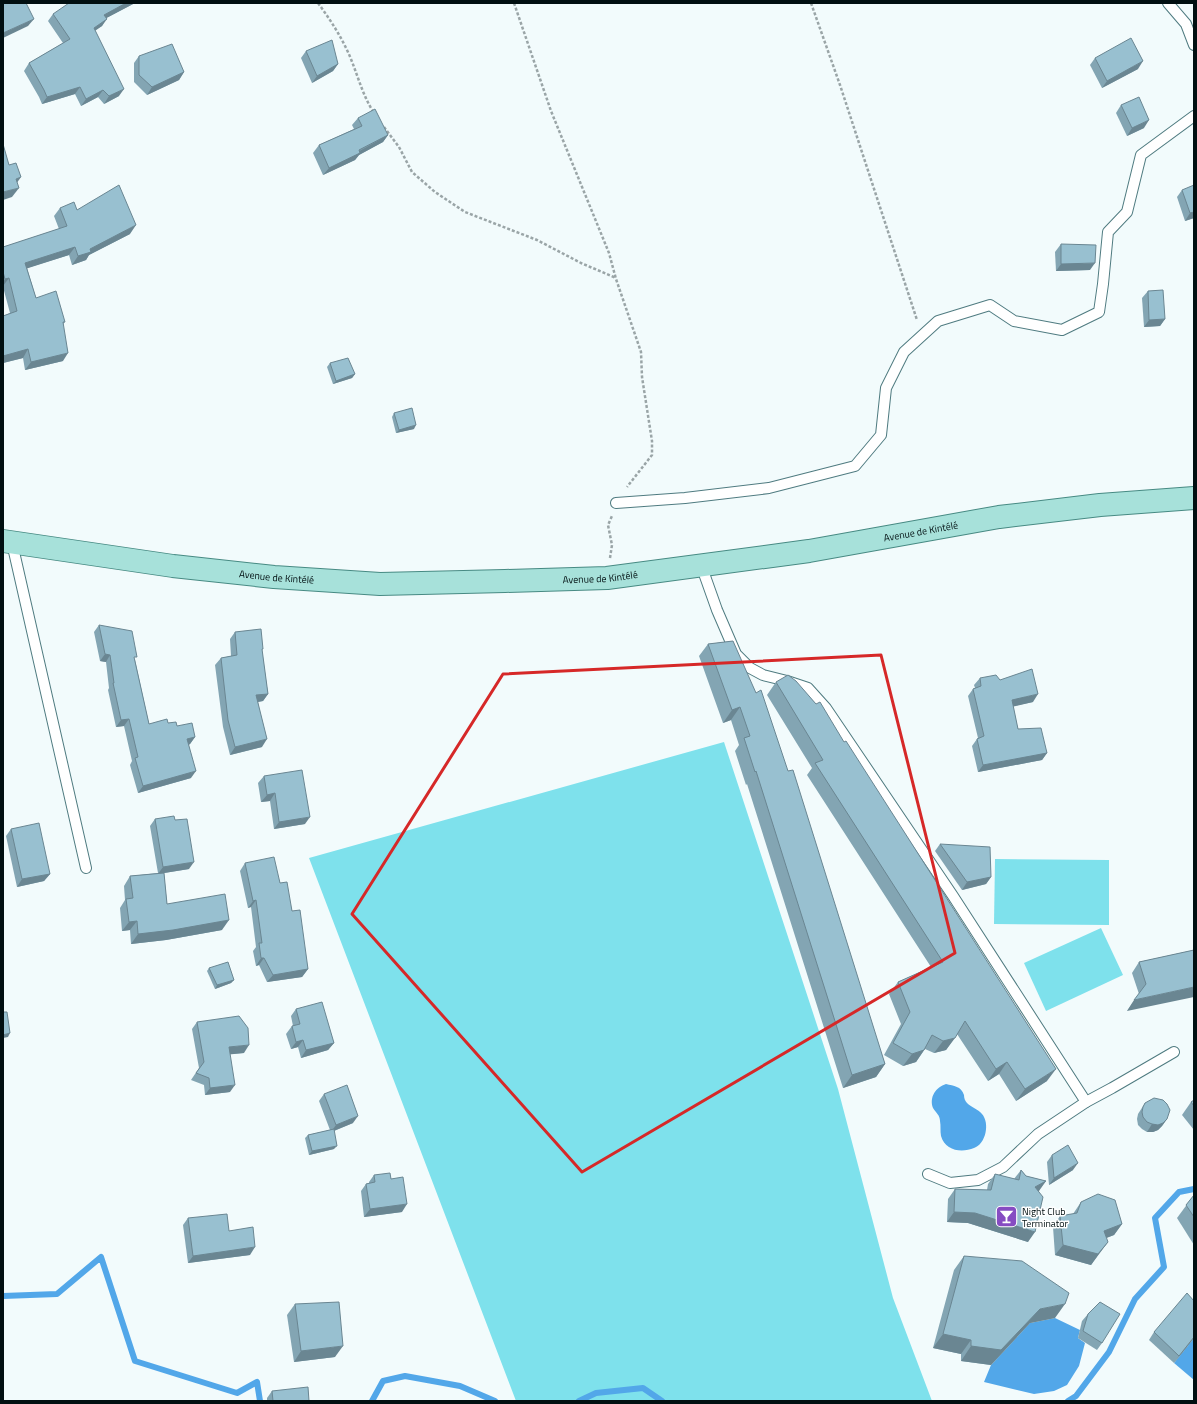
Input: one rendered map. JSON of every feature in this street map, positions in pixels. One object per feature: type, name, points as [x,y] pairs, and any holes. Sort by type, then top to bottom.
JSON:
[{"type":"main road","name":"Avenue de Kintélé","points":[[7,542],[173,566],[274,577],[380,584],[607,578],[809,550],[999,517],[1100,505],[1194,498]]},
{"type":"lane","points":[[1168,3],[1186,24],[1194,45]]},
{"type":"lane","points":[[616,503],[685,498],[769,488],[855,466],[881,435],[886,388],[904,352],[938,321],[990,305],[1014,321],[1062,330],[1099,312],[1108,232],[1127,212],[1141,155],[1194,116]]},
{"type":"lane","points":[[7,542],[86,868]]},
{"type":"lane","points":[[701,565],[717,610],[736,654],[750,668],[763,675],[787,680],[808,688],[826,708],[953,896],[1086,1102]]},
{"type":"lane","points":[[928,1174],[950,1184],[978,1180],[1003,1167],[1038,1134],[1086,1102],[1174,1052]]},
{"type":"path","points":[[318,3],[335,26],[348,52],[367,103],[375,115]]},
{"type":"path","points":[[514,3],[551,111],[609,253],[641,352],[642,377],[652,441],[652,455],[616,503],[608,525],[612,546],[607,578]]},
{"type":"path","points":[[811,3],[840,86],[922,336]]},
{"type":"path","points":[[383,126],[399,147],[412,172],[434,192],[465,212],[537,240],[581,263],[616,278]]},
{"type":"highlighted area","points":[[881,655],[955,953],[582,1172],[352,914],[503,674]]},
{"type":"shaded area","points":[[724,742],[838,1089],[893,1298],[932,1401],[516,1401],[309,858]]},
{"type":"shaded area","points":[[995,859],[1109,860],[1109,925],[994,924]]},
{"type":"shaded area","points":[[1101,928],[1123,975],[1046,1011],[1024,963]]},
{"type":"shaded area","points":[[946,1084],[957,1087],[961,1090],[966,1102],[980,1112],[986,1123],[986,1133],[984,1138],[978,1146],[969,1150],[954,1150],[950,1148],[943,1141],[941,1136],[940,1119],[933,1108],[932,1100],[936,1090],[942,1085]]},
{"type":"shaded area","points":[[1055,1318],[1080,1330],[1078,1338],[1085,1343],[1079,1366],[1067,1385],[1054,1391],[1034,1394],[984,1382],[991,1365],[1030,1323]]},
{"type":"shaded area","points":[[1194,1338],[1194,1380],[1174,1363]]},
{"type":"building","points":[[3,3],[26,3],[34,19],[3,33]]},
{"type":"building","points":[[69,3],[126,3],[104,15],[107,19],[94,28],[124,89],[109,96],[103,90],[86,99],[80,87],[47,97],[29,63],[70,39],[53,14]]},
{"type":"building","points":[[1131,38],[1143,61],[1107,81],[1095,58]]},
{"type":"building","points":[[332,40],[338,64],[317,76],[306,51]]},
{"type":"building","points":[[172,44],[184,72],[152,87],[139,75],[139,56]]},
{"type":"building","points":[[1139,97],[1149,120],[1132,128],[1121,105]]},
{"type":"building","points":[[375,109],[388,135],[359,150],[360,153],[329,168],[319,145],[362,126],[358,118]]},
{"type":"building","points":[[3,144],[9,165],[16,163],[21,177],[16,179],[19,188],[3,192]]},
{"type":"building","points":[[119,185],[136,225],[90,249],[91,252],[78,256],[75,247],[25,263],[36,298],[56,291],[65,322],[63,322],[68,353],[31,362],[28,349],[3,356],[3,316],[17,311],[9,278],[5,279],[3,272],[3,247],[67,226],[60,208],[74,202],[77,210]]},
{"type":"building","points":[[1194,185],[1194,212],[1190,213],[1182,190]]},
{"type":"building","points":[[1061,244],[1096,245],[1095,263],[1061,264]]},
{"type":"building","points":[[1163,290],[1165,319],[1149,320],[1148,291]]},
{"type":"building","points":[[348,358],[355,374],[336,381],[330,363]]},
{"type":"building","points":[[412,408],[416,425],[399,430],[394,413]]},
{"type":"building","points":[[99,625],[132,631],[137,657],[134,657],[149,724],[167,719],[168,723],[176,722],[177,726],[192,723],[195,737],[187,739],[196,771],[143,786],[135,758],[138,757],[129,719],[121,720],[113,683],[110,655],[105,654]]},
{"type":"building","points":[[261,629],[268,694],[256,695],[267,739],[235,747],[228,720],[221,658],[237,655],[235,632]]},
{"type":"building","points":[[733,641],[756,693],[761,690],[788,771],[793,770],[885,1064],[852,1075],[756,771],[755,772],[744,738],[750,736],[740,707],[732,710],[708,644]]},
{"type":"building","points":[[1032,669],[1038,694],[1012,700],[1018,729],[1041,728],[1047,753],[983,765],[977,739],[984,736],[973,689],[981,686],[980,678],[996,675],[1000,680]]},
{"type":"building","points":[[788,675],[796,681],[816,704],[820,702],[844,742],[846,741],[1056,1069],[1025,1089],[1007,1062],[996,1069],[965,1021],[955,1038],[943,1041],[932,1035],[924,1050],[912,1054],[893,1043],[910,1012],[898,982],[943,962],[815,763],[823,760],[776,682]]},
{"type":"building","points":[[302,770],[310,817],[279,822],[275,793],[267,795],[264,776]]},
{"type":"building","points":[[174,816],[175,820],[187,819],[194,862],[163,867],[155,819]]},
{"type":"building","points":[[39,823],[50,874],[22,879],[11,829]]},
{"type":"building","points":[[940,844],[990,847],[991,877],[967,882]]},
{"type":"building","points":[[274,857],[280,883],[287,882],[292,911],[300,910],[308,969],[273,975],[264,958],[261,958],[259,943],[262,943],[256,900],[253,901],[245,863]]},
{"type":"building","points":[[164,873],[167,904],[225,894],[229,920],[173,930],[138,934],[137,921],[129,922],[126,899],[133,898],[130,876]]},
{"type":"building","points":[[1194,950],[1194,987],[1134,1000],[1146,984],[1139,962]]},
{"type":"building","points":[[228,962],[234,980],[217,985],[209,968]]},
{"type":"building","points":[[322,1002],[334,1043],[306,1050],[303,1040],[296,1042],[292,1026],[300,1024],[296,1009]]},
{"type":"building","points":[[3,1012],[7,1012],[10,1033],[3,1035]]},
{"type":"building","points":[[239,1016],[248,1028],[249,1045],[229,1047],[235,1085],[210,1088],[209,1078],[196,1073],[204,1062],[197,1022]]},
{"type":"building","points":[[347,1085],[358,1116],[336,1125],[324,1094]]},
{"type":"building","points":[[1154,1098],[1163,1100],[1170,1110],[1167,1119],[1158,1125],[1147,1122],[1143,1117],[1142,1112],[1145,1103]]},
{"type":"building","points":[[334,1129],[337,1146],[312,1151],[308,1135]]},
{"type":"building","points":[[1068,1145],[1078,1163],[1054,1178],[1052,1155]]},
{"type":"building","points":[[1021,1170],[1026,1176],[1046,1181],[1035,1187],[1043,1197],[1035,1232],[975,1213],[954,1212],[955,1189],[991,1190],[995,1174],[1019,1180]]},
{"type":"building","points":[[390,1173],[391,1179],[403,1177],[407,1204],[370,1209],[366,1184],[375,1182],[374,1175]]},
{"type":"building","points":[[1098,1194],[1115,1200],[1122,1224],[1104,1231],[1108,1242],[1098,1254],[1063,1245],[1060,1216],[1077,1213],[1081,1202]]},
{"type":"building","points":[[1194,1195],[1194,1217],[1186,1205]]},
{"type":"building","points":[[227,1214],[229,1231],[253,1227],[255,1247],[193,1256],[188,1218]]},
{"type":"building","points":[[964,1256],[1022,1261],[1069,1293],[1065,1304],[1040,1309],[1001,1350],[971,1346],[971,1340],[943,1334]]},
{"type":"building","points":[[1187,1293],[1194,1301],[1194,1337],[1179,1356],[1154,1332]]},
{"type":"building","points":[[339,1302],[343,1346],[301,1351],[295,1304]]},
{"type":"building","points":[[1100,1302],[1120,1314],[1102,1343],[1083,1331],[1088,1314]]},
{"type":"building","points":[[308,1387],[309,1401],[273,1401],[272,1391]]},
{"type":"waterway","points":[[1068,1401],[1076,1396],[1109,1352],[1135,1299],[1164,1267],[1155,1218],[1179,1192],[1194,1189]]},
{"type":"waterway","points":[[3,1296],[57,1294],[101,1257],[135,1361],[237,1393],[257,1382],[260,1401]]},
{"type":"waterway","points":[[372,1401],[383,1381],[405,1376],[460,1386],[495,1401]]},
{"type":"waterway","points":[[579,1401],[596,1393],[643,1388],[662,1401]]},
{"type":"place","name":"Night Club Terminator","points":[[1007,1217]]}]
